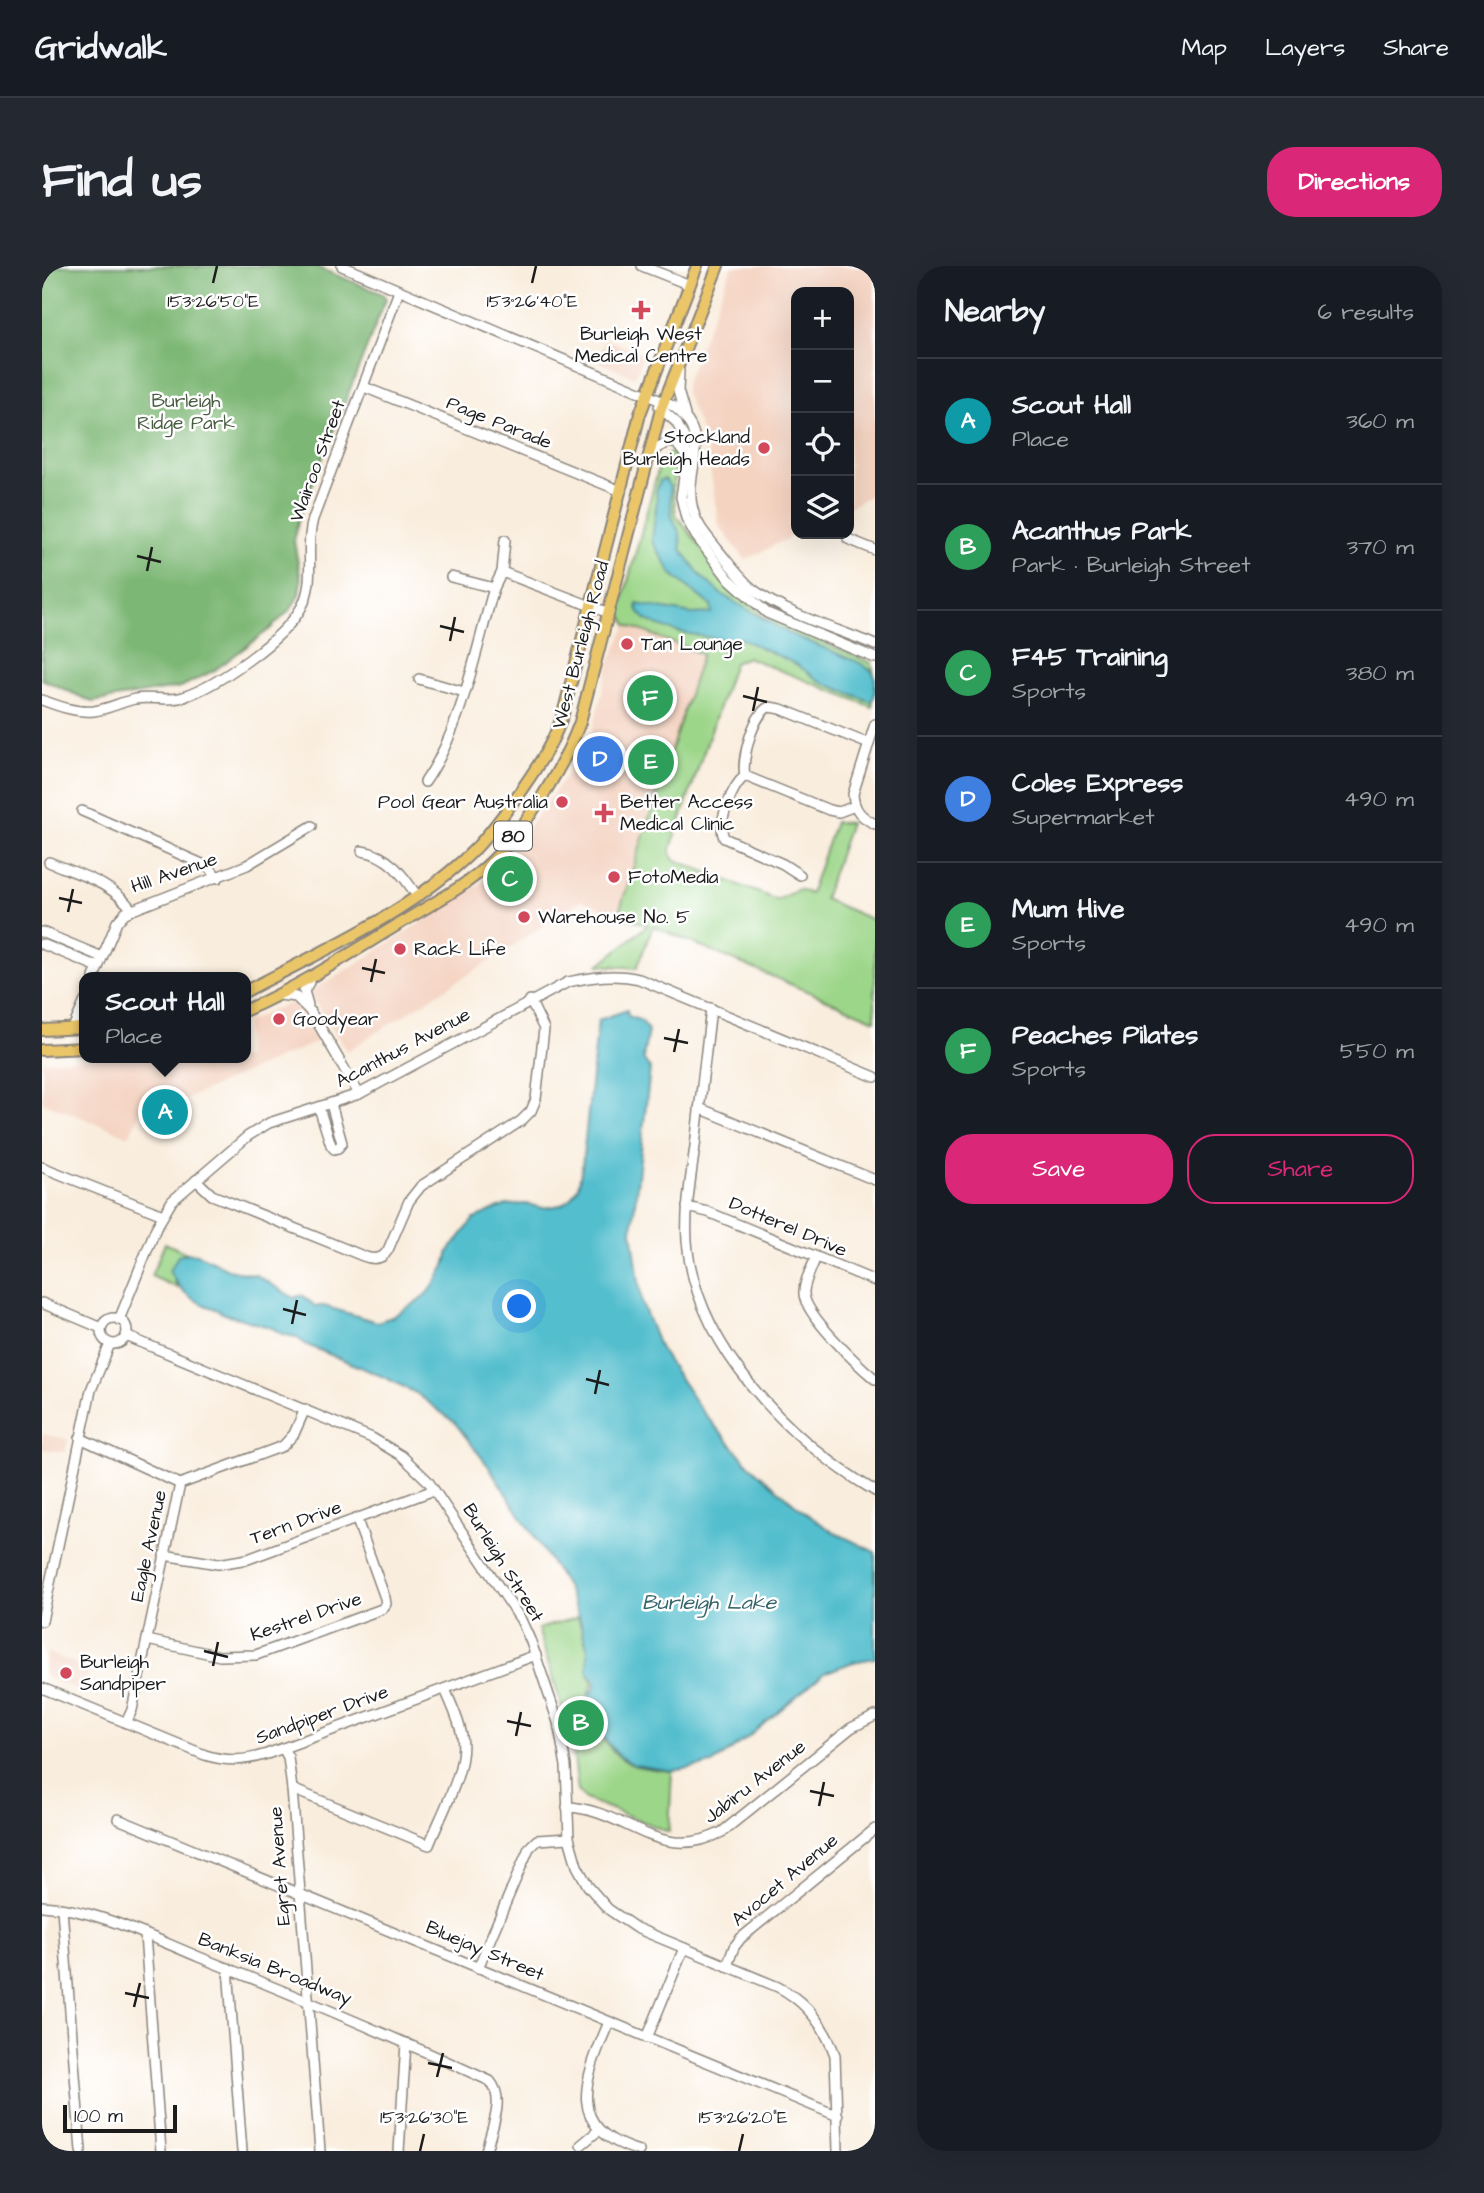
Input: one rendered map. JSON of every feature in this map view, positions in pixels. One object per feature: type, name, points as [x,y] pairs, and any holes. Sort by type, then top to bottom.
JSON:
[{"type":"main road","name":"West Burleigh Road","points":[[251,988],[388,915],[416,897],[475,848],[496,825],[539,764],[559,727],[646,395],[698,266]]},
{"type":"main road","name":"West Burleigh Road","points":[[251,1008],[312,976],[463,884],[492,862],[548,786],[573,742],[580,722],[662,405],[718,266]]},
{"type":"main road","points":[[42,1030],[79,1028]]},
{"type":"main road","points":[[42,1050],[79,1048]]},
{"type":"street","points":[[332,266],[344,267],[646,395],[662,405],[681,429],[686,443],[687,457],[681,488],[696,536],[728,578],[767,613],[875,658]]},
{"type":"street","points":[[642,266],[690,285]]},
{"type":"street","name":"Wairoo Street","points":[[42,699],[61,706],[94,711],[138,699],[179,698],[198,691],[243,664],[284,629],[300,610],[309,587],[311,526],[399,291]]},
{"type":"street","points":[[681,355],[678,391],[696,448],[687,506],[703,531],[752,588],[773,602],[875,645]]},
{"type":"street","name":"Page Parade","points":[[364,387],[621,491]]},
{"type":"street","points":[[662,405],[677,408],[687,418]]},
{"type":"street","points":[[646,468],[656,449],[670,442],[681,447],[687,457]]},
{"type":"street","points":[[848,539],[875,550]]},
{"type":"street","points":[[425,782],[437,765],[464,692],[494,588],[502,572],[505,540]]},
{"type":"street","points":[[502,572],[608,613]]},
{"type":"street","points":[[451,577],[494,588]]},
{"type":"street","points":[[419,679],[464,692]]},
{"type":"street","points":[[800,875],[783,864],[724,838],[721,828],[734,788],[745,776],[744,759],[758,717],[766,708],[781,709],[869,744]]},
{"type":"street","points":[[875,724],[854,788],[855,806],[860,815],[875,824]]},
{"type":"street","points":[[745,776],[834,812],[855,806]]},
{"type":"street","points":[[82,811],[209,867],[218,878]]},
{"type":"street","name":"Hill Avenue","points":[[49,862],[115,892],[132,910],[247,865],[312,826]]},
{"type":"street","points":[[362,851],[384,859],[403,874],[416,897]]},
{"type":"street","points":[[96,972],[117,922],[121,916],[132,910]]},
{"type":"street","points":[[42,932],[103,957]]},
{"type":"street","points":[[42,944],[98,967]]},
{"type":"street","name":"Acanthus Avenue","points":[[119,1320],[163,1215],[172,1201],[248,1136],[269,1124],[359,1094],[568,982],[596,976],[619,975],[639,979],[875,1077]]},
{"type":"street","points":[[309,1010],[304,991],[312,976]]},
{"type":"street","points":[[279,995],[296,997],[309,1010],[359,1094]]},
{"type":"street","points":[[196,1180],[212,1195],[363,1256],[372,1259],[383,1257],[409,1201],[421,1186],[521,1121],[531,1111],[536,1100],[544,1029],[530,1000]]},
{"type":"street","points":[[711,1009],[687,1207],[687,1243],[695,1284],[711,1324],[730,1356],[761,1396],[796,1432],[832,1463],[875,1491]]},
{"type":"street","points":[[319,1108],[331,1146],[338,1149],[342,1143],[331,1104]]},
{"type":"street","points":[[699,1108],[875,1180]]},
{"type":"street","points":[[42,1167],[163,1215]]},
{"type":"street","name":"Dotterel Drive","points":[[687,1207],[708,1212],[875,1282]]},
{"type":"street","points":[[816,1257],[803,1290],[806,1304],[850,1357],[875,1379]]},
{"type":"street","points":[[42,1303],[101,1328]]},
{"type":"street","points":[[119,1320],[126,1329],[125,1336],[117,1344],[110,1344],[103,1339],[101,1328],[106,1321],[119,1320]]},
{"type":"street","name":"Burleigh Street","points":[[125,1336],[386,1445],[411,1463],[435,1490],[521,1620],[536,1655],[563,1744],[569,1838],[582,1876],[608,1909],[636,1928],[786,1991],[813,2014],[835,2055],[838,2151]]},
{"type":"street","points":[[42,1621],[91,1390],[110,1344]]},
{"type":"street","name":"Eagle Avenue","points":[[126,1723],[132,1710],[180,1484],[283,1446],[294,1434],[305,1409]]},
{"type":"street","points":[[80,1438],[180,1484]]},
{"type":"street","name":"Tern Drive","points":[[164,1555],[198,1563],[229,1563],[247,1559],[435,1490]]},
{"type":"street","name":"Kestrel Drive","points":[[147,1640],[220,1656],[256,1656],[382,1609],[386,1604],[385,1598],[357,1520]]},
{"type":"street","name":"Sandpiper Drive","points":[[42,1688],[205,1755],[222,1760],[241,1761],[536,1655]]},
{"type":"street","points":[[292,1789],[429,1845],[460,1768],[463,1750],[458,1721],[445,1689]]},
{"type":"street","name":"Jabiru Avenue","points":[[567,1807],[586,1809],[662,1840],[701,1842],[722,1832],[851,1728],[875,1716]]},
{"type":"street","name":"Egret Avenue","points":[[283,1748],[288,1757],[292,1789],[320,2151]]},
{"type":"street","name":"Bluejay Street","points":[[118,1819],[838,2116]]},
{"type":"street","name":"Avocet Avenue","points":[[727,1966],[741,1938],[875,1829]]},
{"type":"street","points":[[478,1968],[531,1845],[541,1839],[569,1838]]},
{"type":"street","name":"Banksia Broadway","points":[[42,1906],[116,1923],[308,2001],[490,2081],[496,2088],[498,2102],[486,2151]]},
{"type":"street","points":[[61,1909],[81,2151]]},
{"type":"street","points":[[145,1935],[161,2151]]},
{"type":"street","points":[[647,2038],[684,1948]]},
{"type":"street","points":[[228,1968],[242,2151]]},
{"type":"street","points":[[609,2022],[586,2084],[588,2109],[599,2130],[617,2143],[639,2151]]},
{"type":"street","points":[[399,2151],[406,2043]]},
{"type":"street","points":[[581,2145],[599,2130]]},
{"type":"shaded area","points":[[732,266],[875,266],[875,493],[854,504],[854,287],[791,287],[791,537],[746,560],[719,526],[706,442],[685,393],[685,384]]},
{"type":"shaded area","points":[[606,339],[644,355],[635,377],[597,361]]},
{"type":"shaded area","points":[[627,625],[702,654],[618,915],[581,900],[347,1051],[311,996],[314,989],[482,882],[500,866],[580,757],[592,731],[610,661]]},
{"type":"shaded area","points":[[291,1003],[296,1005],[319,1041],[179,1102],[144,1103],[129,1136],[42,1102],[42,1062],[79,1059],[79,1063],[251,1063],[251,1020]]},
{"type":"shaded area","points":[[42,1434],[68,1439],[65,1453],[42,1449]]},
{"type":"shaded area","name":"Burleigh Sandpiper","points":[[47,1652],[89,1669],[84,1692],[46,1677],[43,1670]]},
{"type":"green space","name":"Burleigh Ridge Park","points":[[42,266],[314,266],[383,294],[386,299],[299,517],[294,541],[301,580],[299,595],[291,609],[270,629],[215,670],[181,687],[92,702],[42,679]]},
{"type":"green space","points":[[670,453],[676,454],[678,460],[673,488],[676,515],[733,588],[763,616],[872,663],[874,696],[872,707],[747,657],[734,663],[670,851],[673,859],[777,900],[799,889],[810,894],[835,822],[850,823],[824,899],[875,921],[875,1020],[653,926],[637,968],[599,965],[648,925],[618,915],[702,654],[627,625],[620,611],[658,470]]},
{"type":"green space","points":[[165,1243],[187,1253],[178,1256],[174,1281],[178,1288],[151,1276]]},
{"type":"green space","points":[[578,1617],[588,1650],[588,1672],[593,1683],[590,1706],[605,1742],[633,1765],[672,1771],[669,1832],[585,1799],[578,1791],[572,1740],[538,1629]]},
{"type":"water","points":[[665,479],[670,487],[672,517],[680,533],[681,549],[701,576],[721,594],[788,633],[858,662],[872,671],[875,677],[875,693],[872,702],[821,682],[796,664],[740,638],[732,641],[676,631],[648,621],[640,613],[637,604],[692,614],[712,613],[711,606],[672,574],[652,541],[656,492],[660,480]]},
{"type":"water","name":"Burleigh Lake","points":[[627,1010],[628,1016],[642,1021],[648,1031],[643,1058],[650,1069],[632,1231],[642,1303],[660,1349],[701,1410],[749,1465],[804,1512],[832,1531],[875,1552],[875,1658],[853,1662],[824,1673],[712,1764],[672,1771],[634,1765],[619,1756],[596,1729],[589,1692],[593,1692],[596,1682],[588,1672],[588,1650],[579,1616],[566,1586],[489,1467],[455,1423],[416,1393],[386,1378],[307,1345],[296,1337],[200,1303],[184,1292],[169,1271],[178,1256],[198,1254],[232,1271],[256,1275],[294,1298],[302,1295],[315,1306],[324,1306],[377,1322],[392,1317],[420,1300],[432,1288],[445,1266],[449,1251],[473,1220],[507,1205],[527,1204],[543,1208],[561,1205],[569,1200],[578,1187],[582,1167],[598,1020]]},
{"type":"place","name":"Burleigh West Medical Centre","points":[[641,310]]},
{"type":"place","name":"Stockland Burleigh Heads","points":[[764,448]]},
{"type":"place","name":"Tan Lounge","points":[[627,644]]},
{"type":"place","name":"Peaches Pilates","points":[[650,698]]},
{"type":"place","name":"Coles Express","points":[[600,759]]},
{"type":"place","name":"Mum Hive","points":[[651,762]]},
{"type":"place","name":"Pool Gear Australia","points":[[562,802]]},
{"type":"place","name":"Better Access Medical Clinic","points":[[604,813]]},
{"type":"place","name":"FotoMedia","points":[[614,877]]},
{"type":"place","name":"F45 Training","points":[[510,879]]},
{"type":"place","name":"Warehouse No. 5","points":[[524,917]]},
{"type":"place","name":"Rack Life","points":[[400,949]]},
{"type":"place","name":"Goodyear","points":[[279,1019]]},
{"type":"place","name":"Scout Hall","points":[[165,1112]]},
{"type":"place","name":"Burleigh Sandpiper","points":[[66,1673]]},
{"type":"place","name":"Acanthus Park","points":[[581,1723]]}]
